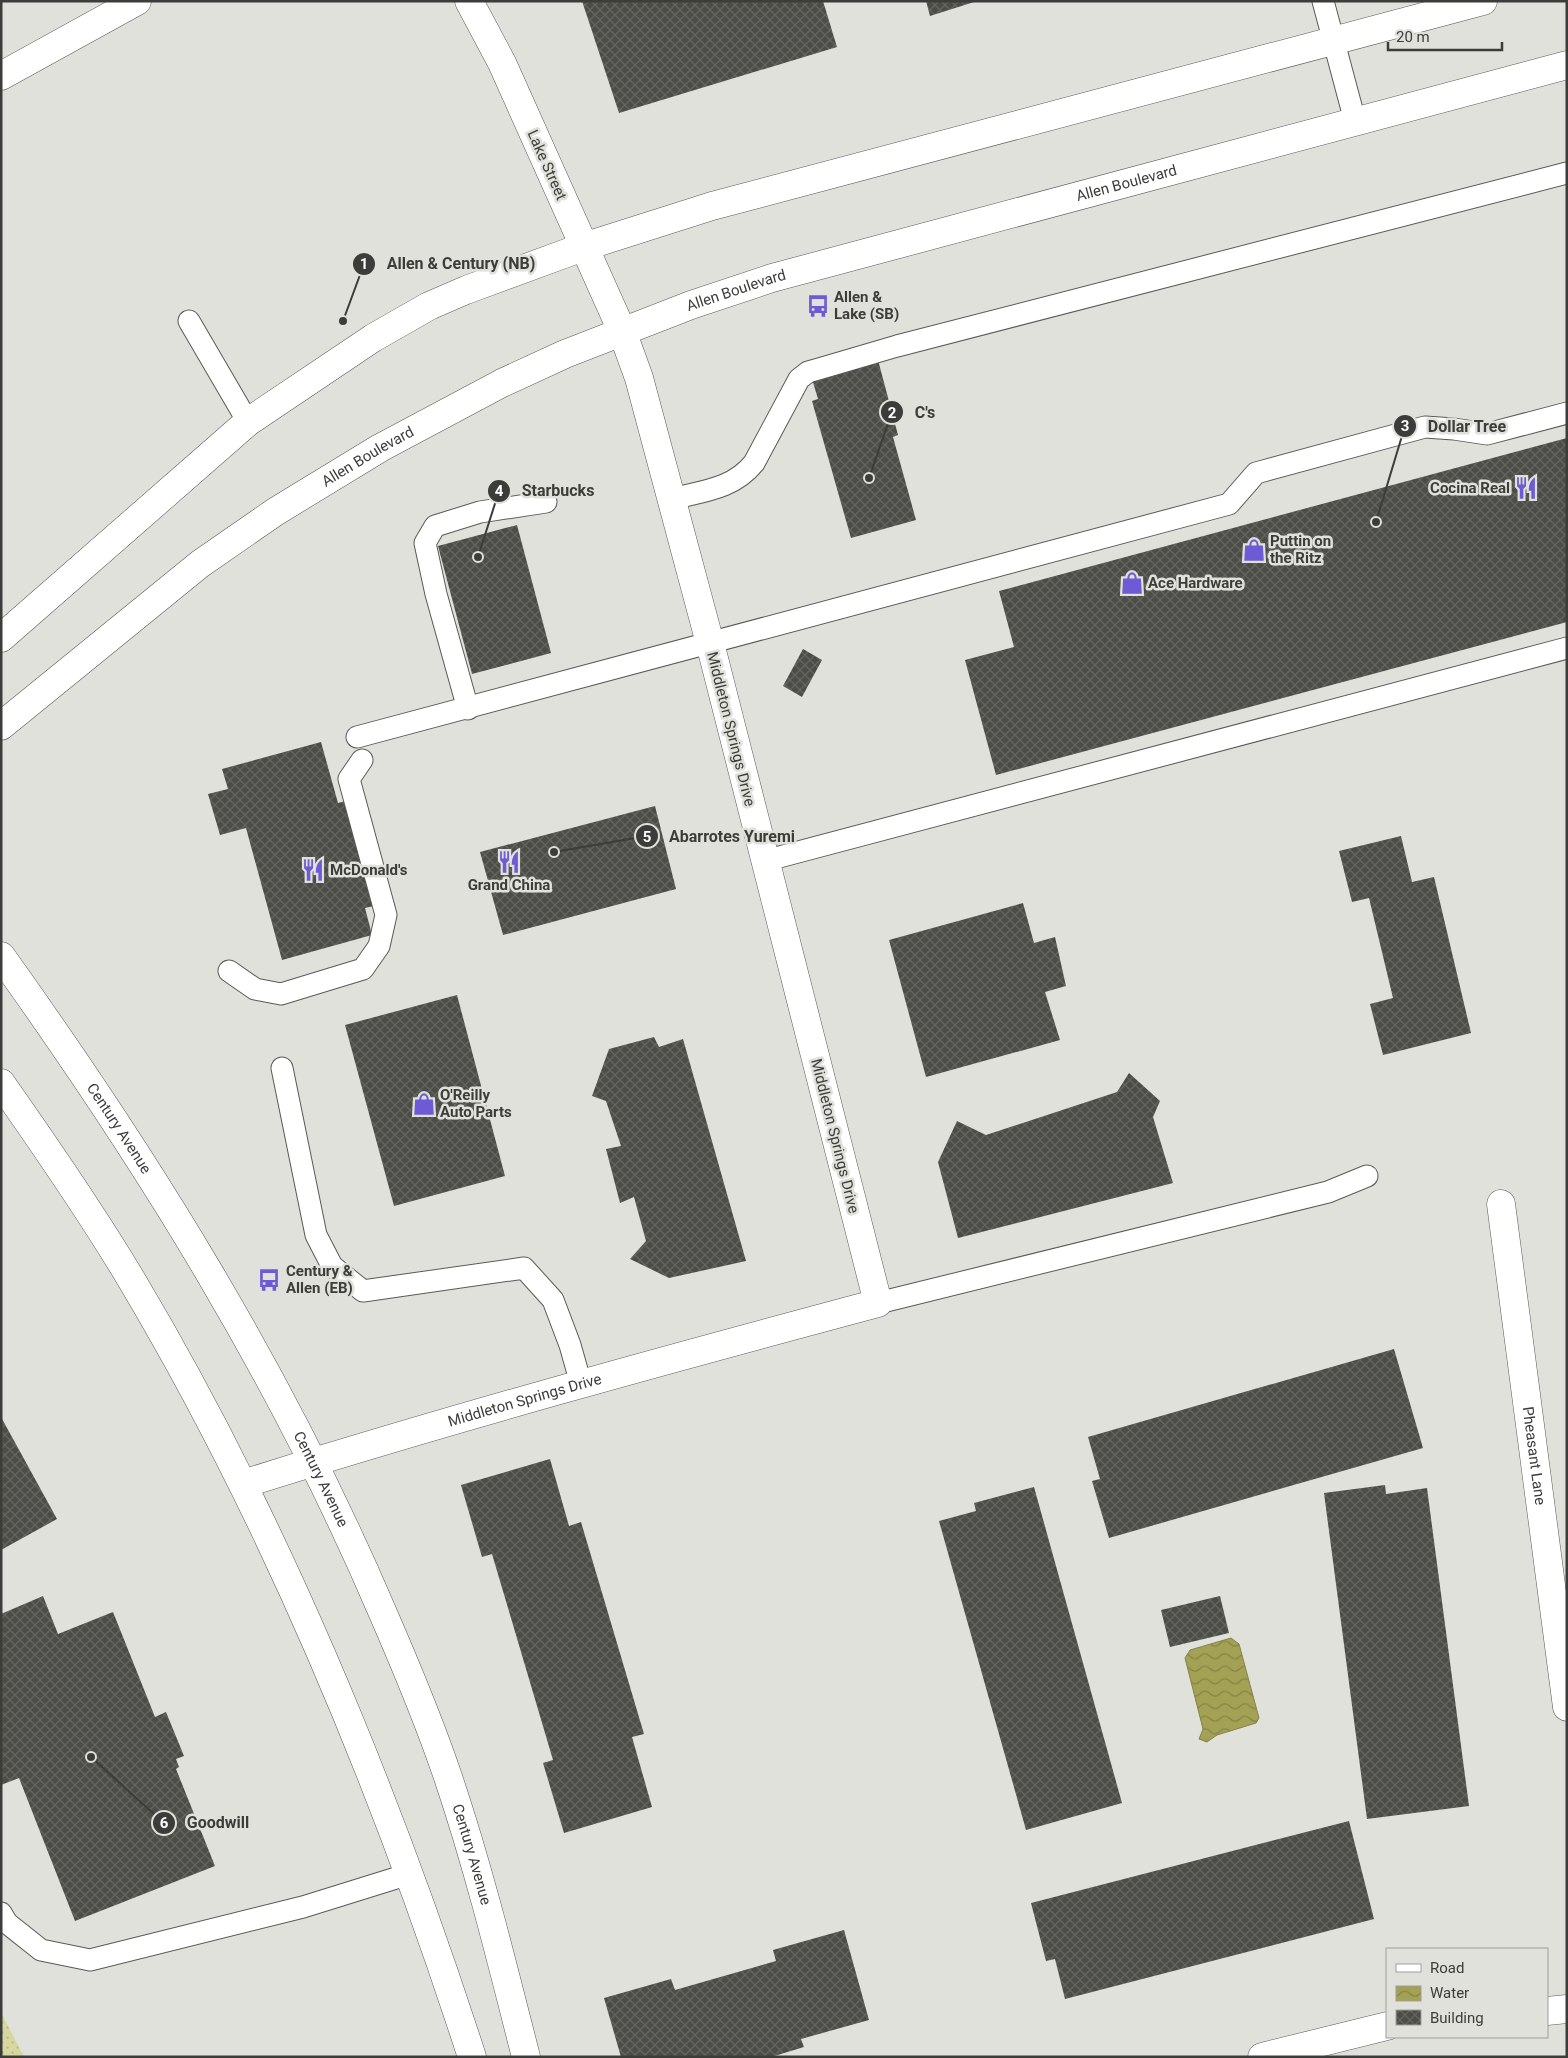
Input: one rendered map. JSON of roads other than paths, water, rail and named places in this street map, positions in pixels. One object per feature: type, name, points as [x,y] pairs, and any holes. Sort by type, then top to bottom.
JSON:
[{"type":"main road","points":[[1,76],[138,1]]},
{"type":"main road","name":"Lake Street","points":[[469,1],[502,63],[622,331]]},
{"type":"main road","points":[[1,638],[248,422],[358,348],[429,306],[466,290],[583,247],[712,206],[1483,1]]},
{"type":"main road","name":"Allen Boulevard","points":[[5,726],[200,564],[325,480],[380,448],[502,383],[622,331],[772,278],[1567,64]]},
{"type":"main road","name":"Middleton Springs Drive","points":[[243,1484],[581,1384],[878,1303],[764,862],[710,643],[639,378],[622,331]]},
{"type":"main road","points":[[1,622],[35,607]]},
{"type":"main road","name":"Century Avenue","points":[[1,956],[76,1061],[159,1187],[221,1290],[314,1462],[357,1552],[407,1668],[447,1775],[486,1897],[526,2057]]},
{"type":"main road","points":[[1,1083],[45,1145],[131,1279],[243,1484],[314,1638],[380,1797],[441,1959],[472,2057]]},
{"type":"main road","name":"Pheasant Lane","points":[[1501,1204],[1563,1648],[1567,1707]]},
{"type":"main road","points":[[1548,2011],[1567,2009]]},
{"type":"main road","points":[[1262,2057],[1386,2026]]},
{"type":"lane","points":[[1323,1],[1355,121]]},
{"type":"lane","points":[[672,499],[726,486],[745,473],[754,463],[794,386],[808,372],[897,346],[1560,174]]},
{"type":"lane","points":[[189,321],[248,422]]},
{"type":"lane","points":[[357,737],[1229,504],[1256,473],[1416,430],[1438,427],[1487,434],[1567,413]]},
{"type":"lane","points":[[468,708],[436,594],[425,543],[435,526],[480,512],[546,502]]},
{"type":"lane","points":[[764,862],[1566,650]]},
{"type":"lane","points":[[229,972],[255,989],[281,994],[363,969],[379,946],[386,915],[349,779],[362,760]]},
{"type":"lane","points":[[282,1068],[316,1235],[332,1266],[363,1291],[524,1268],[553,1300],[570,1345],[581,1384]]},
{"type":"lane","points":[[878,1303],[1328,1192],[1367,1176]]},
{"type":"lane","points":[[1,1913],[7,1923],[42,1950],[90,1960],[303,1907],[409,1874]]},
{"type":"water","points":[[1231,1638],[1239,1644],[1259,1718],[1256,1723],[1217,1735],[1207,1742],[1199,1739],[1203,1729],[1185,1658],[1190,1650]]},
{"type":"place","name":"Allen & Lake (SB)","points":[[818,306]]},
{"type":"place","name":"Allen & Century (NB)","points":[[343,321]]},
{"type":"place","name":"C's","points":[[869,478]]},
{"type":"place","name":"Cocina Real","points":[[1526,488]]},
{"type":"place","name":"Dollar Tree","points":[[1376,522]]},
{"type":"place","name":"Puttin on the Ritz","points":[[1254,550]]},
{"type":"place","name":"Starbucks","points":[[478,557]]},
{"type":"place","name":"Ace Hardware","points":[[1132,583]]},
{"type":"place","name":"Abarrotes Yuremi","points":[[554,852]]},
{"type":"place","name":"Grand China","points":[[509,862]]},
{"type":"place","name":"McDonald's","points":[[313,870]]},
{"type":"place","name":"O'Reilly Auto Parts","points":[[424,1104]]},
{"type":"place","name":"Century & Allen (EB)","points":[[269,1280]]},
{"type":"place","name":"Goodwill","points":[[91,1757]]}]
